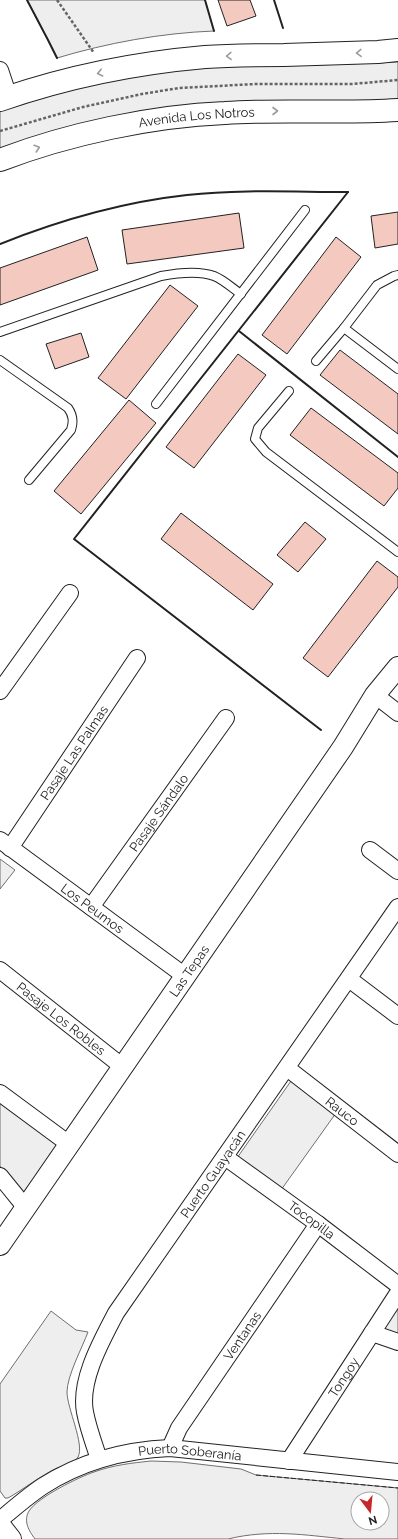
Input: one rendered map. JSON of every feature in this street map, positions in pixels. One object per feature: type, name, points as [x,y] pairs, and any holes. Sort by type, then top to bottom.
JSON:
[{"type":"main road","points":[[5,98],[102,72],[175,60],[207,57],[398,50]]},
{"type":"main road","name":"Avenida Los Notros","points":[[0,160],[83,135],[179,116],[247,112],[398,110]]},
{"type":"street","points":[[0,70],[5,98]]},
{"type":"street","points":[[0,691],[70,593]]},
{"type":"street","name":"Pasaje Las Palmas","points":[[5,844],[137,658]]},
{"type":"street","name":"Las Tepas","points":[[0,1245],[343,747],[375,695],[398,667]]},
{"type":"street","points":[[375,695],[398,713]]},
{"type":"street","name":"Pasaje Sándalo","points":[[91,907],[226,718]]},
{"type":"street","name":"Los Peumos","points":[[5,844],[185,976]]},
{"type":"street","points":[[370,850],[398,871]]},
{"type":"street","name":"Puerto Guayacán","points":[[99,1460],[85,1411],[85,1392],[89,1374],[116,1313],[398,907]]},
{"type":"street","name":"Pasaje Los Robles","points":[[0,970],[123,1067]]},
{"type":"street","points":[[349,978],[398,1016]]},
{"type":"street","name":"Rauco","points":[[287,1068],[398,1154]]},
{"type":"street","points":[[0,1093],[69,1144]]},
{"type":"street","name":"Tocopilla","points":[[225,1157],[318,1224],[398,1285]]},
{"type":"street","points":[[0,1176],[26,1208]]},
{"type":"street","name":"Ventanas","points":[[170,1448],[179,1428],[318,1224]]},
{"type":"street","name":"Tongoy","points":[[289,1461],[398,1293]]},
{"type":"street","points":[[372,1333],[398,1342]]},
{"type":"street","name":"Puerto Soberanía","points":[[0,1520],[42,1486],[69,1471],[99,1460],[131,1452],[170,1448],[398,1472]]},
{"type":"street","points":[[0,1525],[11,1539]]},
{"type":"lane","points":[[156,404],[305,210]]},
{"type":"lane","points":[[0,332],[160,276],[202,273],[213,276],[241,294]]},
{"type":"lane","points":[[316,361],[378,285],[394,276],[398,276]]},
{"type":"lane","points":[[344,328],[398,369]]},
{"type":"lane","points":[[0,360],[68,408],[72,414],[73,423],[71,430],[30,480]]},
{"type":"lane","points":[[289,392],[258,428],[255,439],[266,452],[398,552]]},
{"type":"path","points":[[57,0],[94,54]]},
{"type":"shaded area","points":[[27,0],[205,0],[214,31],[154,36],[115,43],[57,58]]},
{"type":"shaded area","points":[[398,62],[398,102],[342,105],[0,152],[0,111],[71,90],[119,78],[168,70],[212,66],[274,66]]},
{"type":"shaded area","points":[[0,859],[15,870],[0,889]]},
{"type":"shaded area","points":[[291,1081],[336,1113],[281,1190],[237,1158]]},
{"type":"shaded area","points":[[0,1101],[56,1144],[56,1148],[28,1191],[23,1192],[18,1189],[0,1166]]},
{"type":"shaded area","points":[[398,1306],[398,1337],[385,1330],[385,1326]]},
{"type":"shaded area","points":[[51,1311],[76,1330],[88,1332],[69,1378],[67,1392],[78,1435],[80,1451],[78,1457],[74,1461],[51,1471],[8,1498],[5,1498],[0,1491],[0,1384]]},
{"type":"shaded area","points":[[151,1461],[181,1462],[241,1469],[256,1475],[398,1488],[398,1539],[345,1539],[287,1534],[258,1534],[228,1539],[35,1539],[28,1526],[27,1515],[29,1511],[41,1500],[79,1478],[115,1466]]},
{"type":"building","points":[[218,0],[250,0],[256,16],[227,26]]},
{"type":"building","points":[[398,212],[398,244],[375,248],[371,216]]},
{"type":"building","points":[[239,213],[244,248],[127,264],[122,230]]},
{"type":"building","points":[[87,237],[98,270],[0,305],[0,268]]},
{"type":"building","points":[[336,237],[361,257],[287,354],[262,335]]},
{"type":"building","points":[[170,285],[198,306],[126,399],[98,378]]},
{"type":"building","points":[[81,333],[89,357],[55,369],[46,344]]},
{"type":"building","points":[[340,350],[398,394],[398,434],[320,375]]},
{"type":"building","points":[[238,354],[266,375],[194,468],[166,447]]},
{"type":"building","points":[[129,400],[156,423],[81,514],[54,491]]},
{"type":"building","points":[[311,408],[398,473],[398,488],[384,506],[290,435]]},
{"type":"building","points":[[181,513],[273,584],[253,610],[161,539]]},
{"type":"building","points":[[305,522],[326,539],[298,572],[277,555]]},
{"type":"building","points":[[377,561],[398,577],[398,587],[328,677],[303,658]]},
{"type":"fence","points":[[256,1475],[398,1488]]},
{"type":"wall","points":[[27,0],[57,58]]},
{"type":"wall","points":[[205,0],[214,31]]},
{"type":"wall","points":[[274,0],[283,28]]},
{"type":"wall","points":[[0,244],[46,227],[92,213],[163,198],[227,192],[348,192]]},
{"type":"wall","points":[[321,730],[74,539],[348,192]]},
{"type":"wall","points":[[239,331],[398,457]]}]
